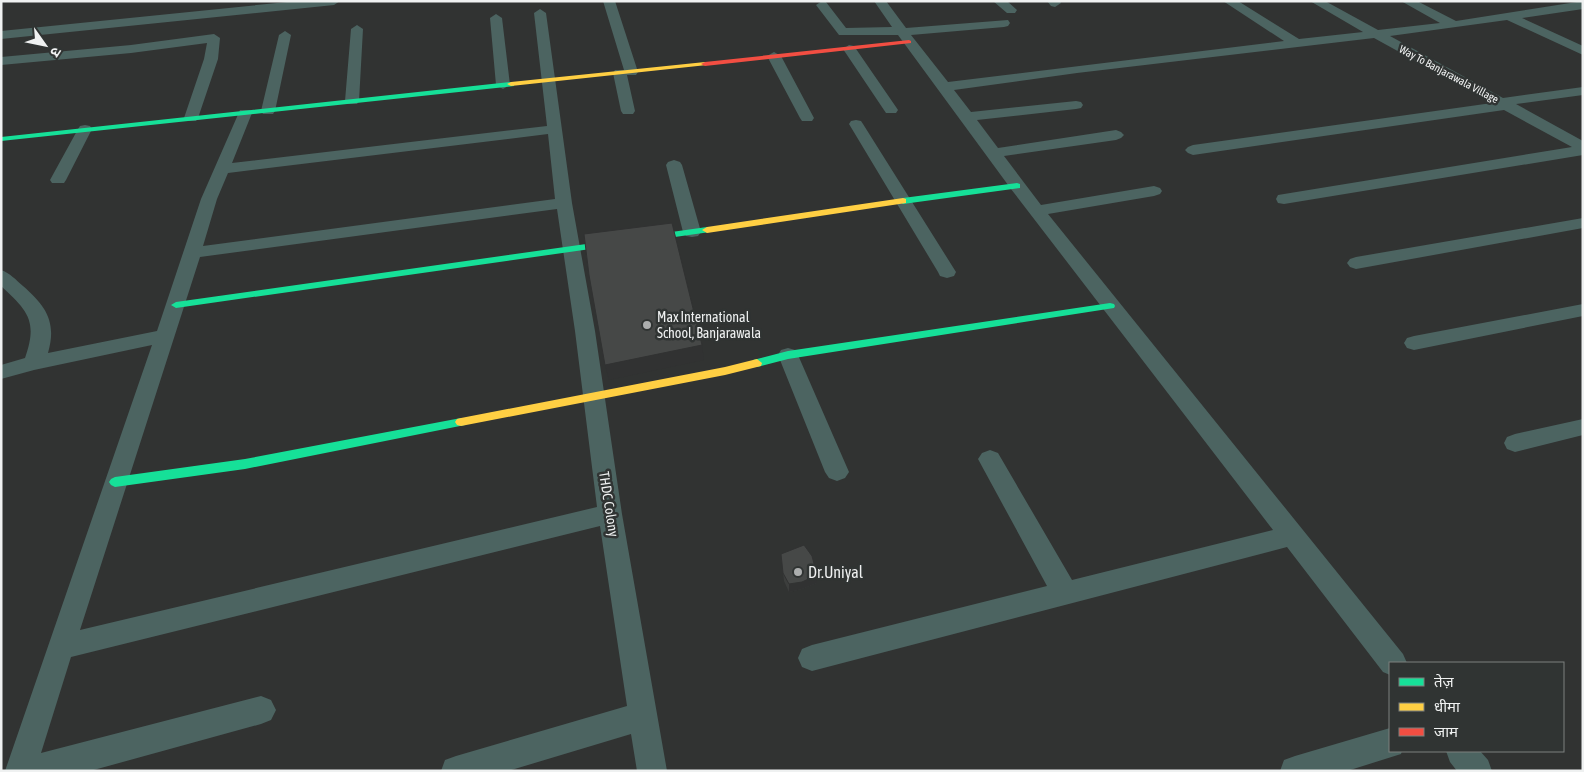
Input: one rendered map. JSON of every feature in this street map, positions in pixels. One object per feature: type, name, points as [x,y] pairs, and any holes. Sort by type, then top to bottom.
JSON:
[{"type":"street","points":[[192,1],[194,15]]},
{"type":"street","points":[[1,35],[334,1]]},
{"type":"street","points":[[609,1],[625,72],[628,111]]},
{"type":"street","points":[[880,1],[1017,186],[1392,662]]},
{"type":"street","points":[[999,1],[1011,10]]},
{"type":"street","points":[[1229,1],[1296,42]]},
{"type":"street","name":"Way To Banjarawala Village","points":[[1316,1],[1565,136],[1583,148]]},
{"type":"street","points":[[1407,1],[1454,25]]},
{"type":"street","points":[[1548,1],[1561,7]]},
{"type":"street","points":[[822,5],[843,32],[904,35]]},
{"type":"street","points":[[944,86],[1296,42],[1454,25],[1583,5]]},
{"type":"street","points":[[191,118],[211,59],[214,38],[212,13]]},
{"type":"street","name":"THDC Colony","points":[[540,13],[550,80],[564,203],[585,331],[610,514],[638,676],[652,771]]},
{"type":"street","points":[[1509,17],[1583,52]]},
{"type":"street","points":[[496,18],[503,84]]},
{"type":"street","points":[[1,138],[849,49],[904,35],[1004,23]]},
{"type":"street","points":[[352,101],[356,29]]},
{"type":"street","points":[[268,111],[285,35]]},
{"type":"street","points":[[1,61],[130,49],[214,38]]},
{"type":"street","points":[[849,49],[891,110]]},
{"type":"street","points":[[774,56],[807,118]]},
{"type":"street","points":[[1192,150],[1583,90]]},
{"type":"street","points":[[967,117],[1076,105]]},
{"type":"street","points":[[20,771],[115,482],[176,305],[209,200],[245,113]]},
{"type":"street","points":[[856,124],[947,272]]},
{"type":"street","points":[[222,169],[555,128]]},
{"type":"street","points":[[58,180],[85,129]]},
{"type":"street","points":[[1565,136],[1583,133]]},
{"type":"street","points":[[994,153],[1116,135]]},
{"type":"street","points":[[1284,199],[1583,148]]},
{"type":"street","points":[[674,165],[692,232]]},
{"type":"street","points":[[176,305],[573,250],[902,200],[1017,186]]},
{"type":"street","points":[[1037,211],[1154,191]]},
{"type":"street","points":[[192,253],[564,203]]},
{"type":"street","points":[[1356,263],[1583,222]]},
{"type":"street","points":[[1,276],[32,305],[40,318],[43,330],[41,344],[34,363]]},
{"type":"street","points":[[115,482],[245,464],[725,371],[788,355],[1110,306]]},
{"type":"street","points":[[1414,343],[1583,310]]},
{"type":"street","points":[[1,372],[34,363],[164,336]]},
{"type":"street","points":[[788,355],[837,472]]},
{"type":"street","points":[[1515,443],[1583,427]]},
{"type":"street","points":[[990,459],[1065,593]]},
{"type":"street","points":[[61,647],[610,514]]},
{"type":"street","points":[[812,658],[1293,535]]},
{"type":"street","points":[[32,771],[261,710]]},
{"type":"street","points":[[456,771],[643,716]]},
{"type":"street","points":[[1295,771],[1389,743]]},
{"type":"street","points":[[1462,752],[1477,771]]},
{"type":"building","name":"Max International School, Banjarawala","points":[[672,223],[702,345],[605,365],[589,275],[584,234]]},
{"type":"building","name":"Dr.Uniyal","points":[[804,545],[812,556],[817,575],[802,582],[789,584],[783,573],[781,554]]},
{"type":"traffic: fast","points":[[1,139],[511,84]]},
{"type":"traffic: fast","points":[[903,201],[1017,186]]},
{"type":"traffic: fast","points":[[176,305],[707,230]]},
{"type":"traffic: fast","points":[[757,363],[788,355],[1110,306]]},
{"type":"traffic: fast","points":[[115,482],[245,464],[461,422]]},
{"type":"traffic: slow","points":[[511,84],[705,64]]},
{"type":"traffic: slow","points":[[707,230],[903,201]]},
{"type":"traffic: slow","points":[[461,422],[725,371],[757,363]]},
{"type":"traffic: jam","points":[[705,64],[909,42]]},
{"type":"place","name":"Max International School, Banjarawala","points":[[647,325]]},
{"type":"place","name":"Dr.Uniyal","points":[[798,572]]}]
